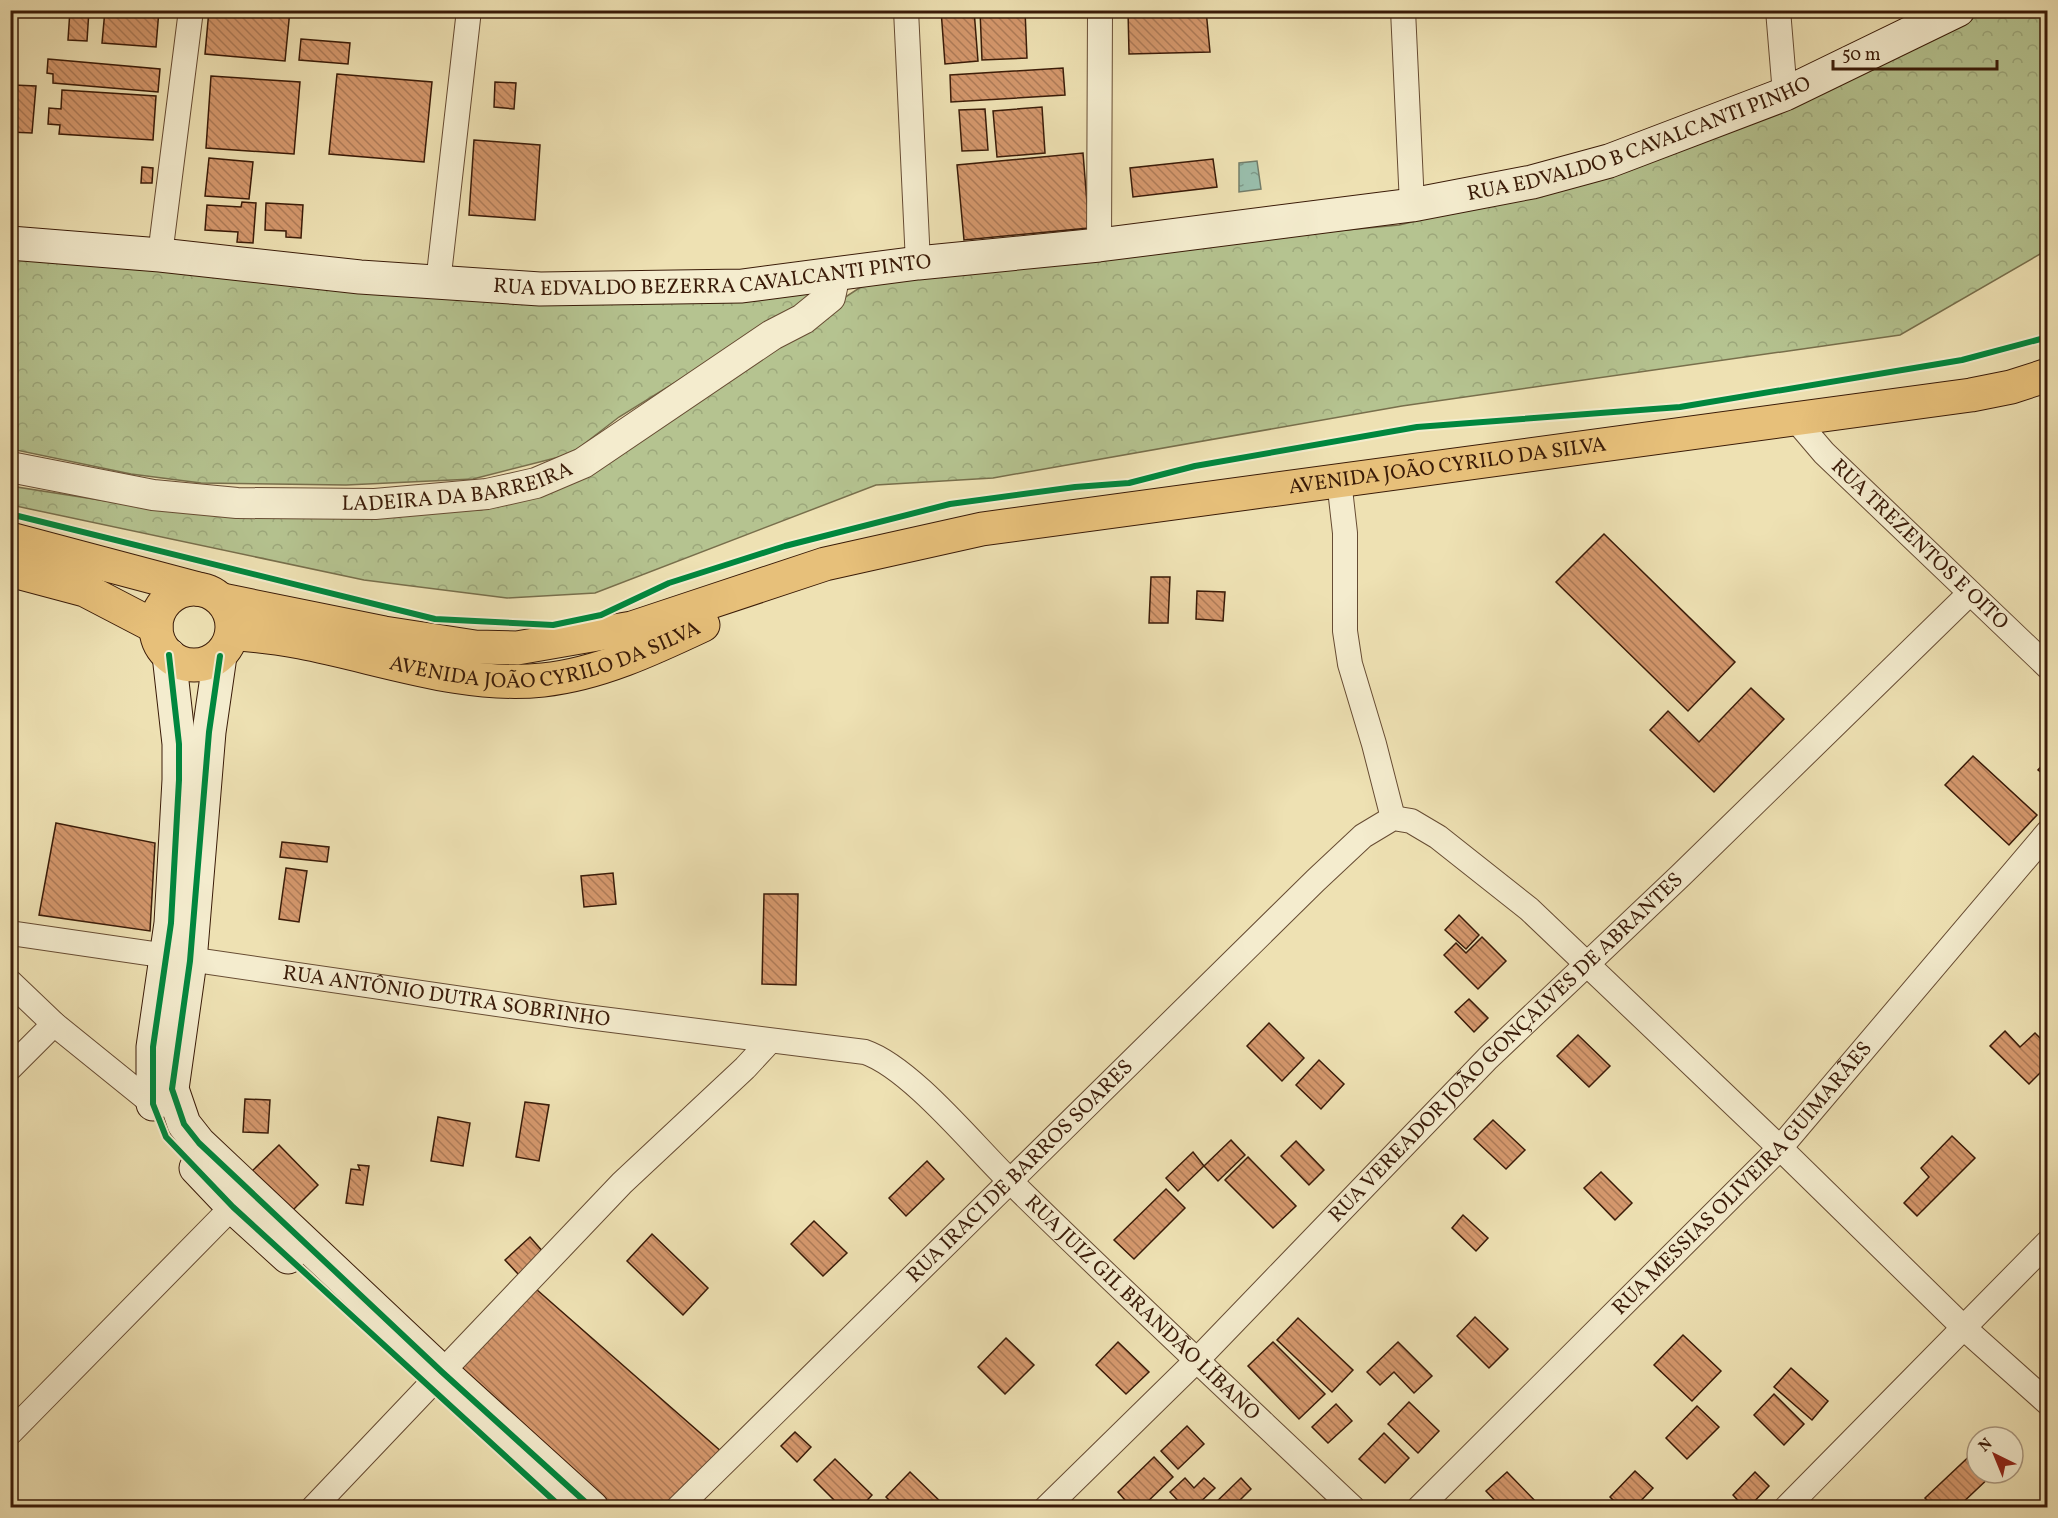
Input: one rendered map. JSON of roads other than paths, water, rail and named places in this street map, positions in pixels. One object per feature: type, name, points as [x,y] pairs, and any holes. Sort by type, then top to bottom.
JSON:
[{"type":"main road","name":"RUA EDVALDO B CAVALCANTI PINHO","points":[[1412,205],[1532,182],[1609,161],[1785,94],[1958,10]]},
{"type":"main road","name":"RUA EDVALDO BEZERRA CAVALCANTI PINTO","points":[[10,243],[160,255],[438,283],[540,289],[742,286],[918,263],[1099,245],[1412,205]]},
{"type":"main road","name":"AVENIDA JOÃO CYRILO DA SILVA","points":[[10,539],[210,594],[384,633],[475,647],[516,648],[632,628],[825,564],[982,529],[1971,395],[2011,387],[2048,375]]},
{"type":"main road","name":"AVENIDA JOÃO CYRILO DA SILVA","points":[[10,570],[85,591],[162,641],[184,664],[197,665],[226,645],[294,639],[414,668],[486,680],[544,680],[592,671],[621,661],[846,560]]},
{"type":"main road","points":[[241,1199],[184,1124],[172,1089],[179,959],[179,744],[162,641],[162,606],[185,590],[210,594],[231,616],[209,732],[179,959],[153,1047],[153,1104],[166,1137],[241,1199],[435,1379],[562,1508]]},
{"type":"main road","points":[[435,1379],[592,1508]]},
{"type":"street","points":[[160,255],[191,10]]},
{"type":"street","points":[[438,283],[469,10]]},
{"type":"street","points":[[906,10],[918,263]]},
{"type":"street","points":[[1099,245],[1100,10]]},
{"type":"street","points":[[1403,10],[1412,205]]},
{"type":"street","points":[[1779,10],[1785,94]]},
{"type":"street","name":"LADEIRA DA BARREIRA","points":[[10,467],[164,496],[237,503],[375,504],[487,494],[536,483],[583,463],[772,335],[803,319],[830,297],[835,274]]},
{"type":"street","name":"RUA TREZENTOS E OITO","points":[[1795,419],[1824,453],[2048,667]]},
{"type":"street","points":[[1339,480],[1345,533],[1345,631],[1350,664],[1393,818],[1411,821],[1470,861],[1586,963],[1964,1328],[2048,1403]]},
{"type":"street","name":"RUA VEREADOR JOÃO GONÇALVES DE ABRANTES","points":[[1046,1508],[1197,1360],[1488,1058],[1688,868],[1970,592]]},
{"type":"street","name":"RUA IRACI DE BARROS SOARES","points":[[678,1508],[1009,1180],[1363,836],[1393,818]]},
{"type":"street","name":"RUA MESSIAS OLIVEIRA GUIMARÃES","points":[[1419,1508],[1780,1148],[2048,832]]},
{"type":"street","name":"RUA ANTÔNIO DUTRA SOBRINHO","points":[[10,933],[568,1015],[865,1052],[881,1057]]},
{"type":"street","points":[[10,982],[54,1024],[153,1104]]},
{"type":"street","points":[[10,1068],[54,1024]]},
{"type":"street","points":[[312,1508],[622,1183],[745,1068],[770,1041]]},
{"type":"street","name":"RUA JUIZ GIL BRANDÃO LÍBANO","points":[[881,1057],[948,1117],[1009,1180],[1353,1508]]},
{"type":"street","points":[[10,1433],[241,1199]]},
{"type":"street","points":[[1786,1508],[2048,1242]]},
{"type":"water","points":[[1257,161],[1261,189],[1239,192],[1239,163]]}]
